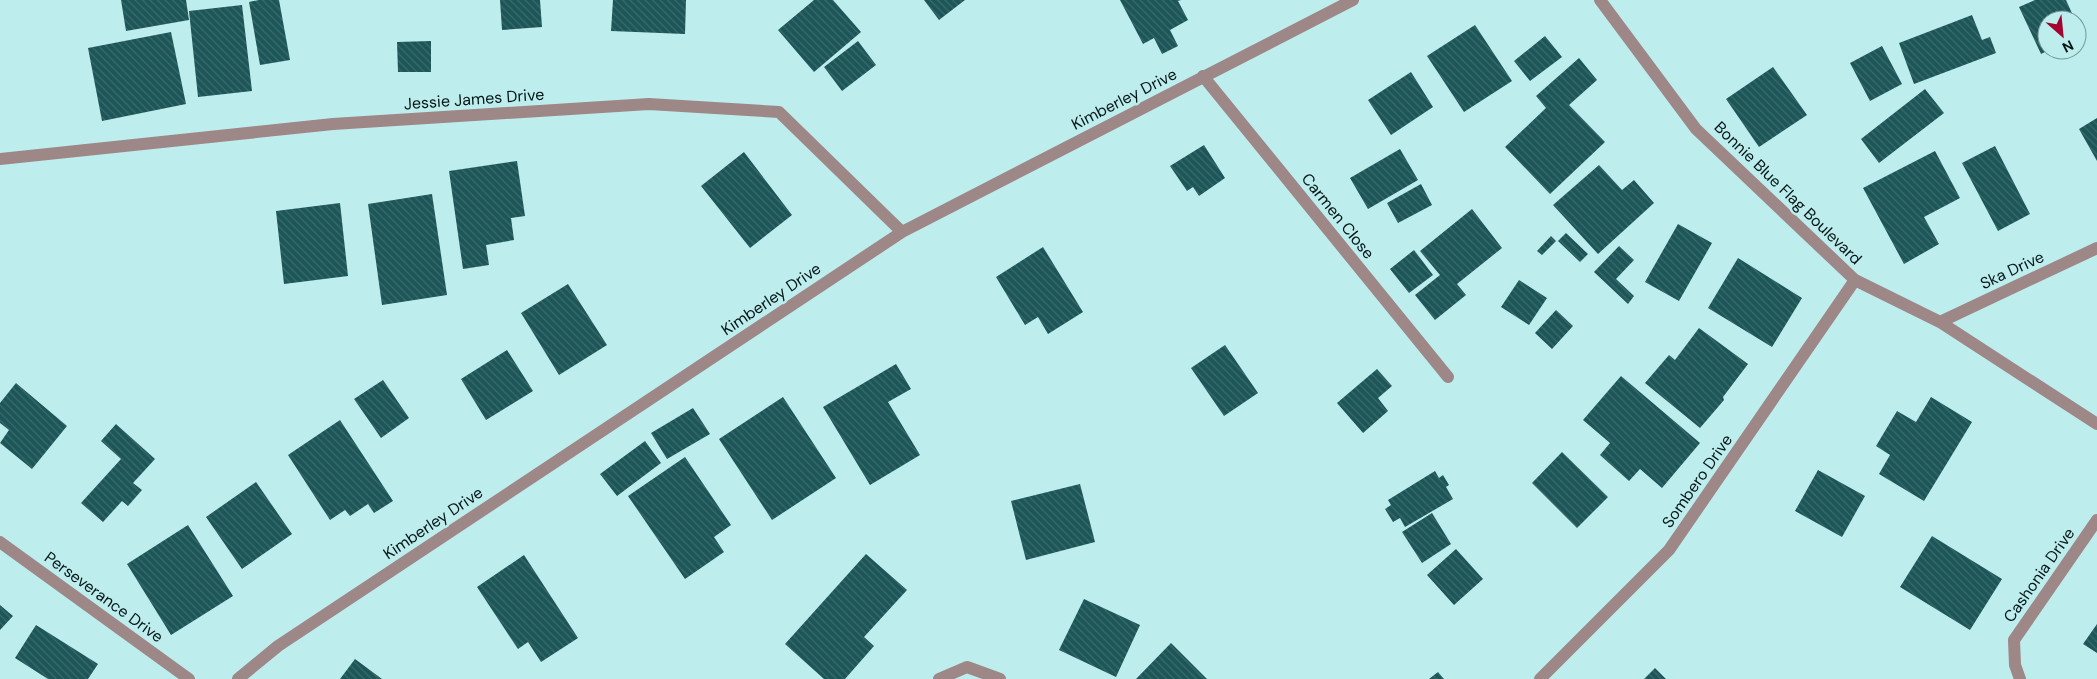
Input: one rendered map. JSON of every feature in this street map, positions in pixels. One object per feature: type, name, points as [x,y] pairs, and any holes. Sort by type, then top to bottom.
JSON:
[{"type":"street","name":"Kimberley Drive","points":[[238,679],[278,646],[902,232],[1353,0]]},
{"type":"street","name":"Bonnie Blue Flag Boulevard","points":[[1600,0],[1696,128],[1855,280],[1940,322],[2097,424]]},
{"type":"street","name":"Carmen Close","points":[[1203,76],[1448,377]]},
{"type":"street","name":"Jessie James Drive","points":[[0,159],[334,124],[649,104],[779,112],[902,232]]},
{"type":"street","name":"Ska Drive","points":[[1940,322],[2097,248]]},
{"type":"street","name":"Sombero Drive","points":[[1540,679],[1668,550],[1855,280]]},
{"type":"street","name":"Cashonia Drive","points":[[2020,679],[2015,665],[2014,640],[2097,520]]},
{"type":"street","name":"Perseverance Drive","points":[[0,542],[189,679]]},
{"type":"street","points":[[939,679],[967,667],[1000,679]]},
{"type":"building","points":[[121,0],[186,0],[189,20],[126,31]]},
{"type":"building","points":[[279,0],[290,60],[260,65],[249,2]]},
{"type":"building","points":[[500,0],[540,0],[542,27],[502,30]]},
{"type":"building","points":[[613,0],[686,0],[685,34],[611,31]]},
{"type":"building","points":[[814,0],[833,0],[861,32],[814,72],[778,30]]},
{"type":"building","points":[[924,0],[965,0],[939,20]]},
{"type":"building","points":[[1120,0],[1181,0],[1178,1],[1188,20],[1170,30],[1178,46],[1162,54],[1154,38],[1143,44]]},
{"type":"building","points":[[2035,0],[2066,0],[2070,10],[2037,10],[2037,45],[2019,7]]},
{"type":"building","points":[[242,5],[252,91],[198,97],[189,11]]},
{"type":"building","points":[[1972,15],[1982,40],[1990,37],[1996,53],[1914,84],[1899,43]]},
{"type":"building","points":[[1475,25],[1512,81],[1464,112],[1427,56]]},
{"type":"building","points":[[171,32],[186,104],[102,121],[88,48]]},
{"type":"building","points":[[1545,36],[1562,57],[1530,81],[1514,61]]},
{"type":"building","points":[[431,41],[431,72],[398,72],[397,42]]},
{"type":"building","points":[[858,41],[876,65],[842,91],[824,67]]},
{"type":"building","points":[[1882,46],[1902,84],[1870,101],[1850,63]]},
{"type":"building","points":[[1579,58],[1597,80],[1569,105],[1605,142],[1550,194],[1505,147],[1546,108],[1536,96]]},
{"type":"building","points":[[1773,67],[1807,115],[1759,147],[1726,99]]},
{"type":"building","points":[[1411,72],[1433,107],[1391,135],[1368,100]]},
{"type":"building","points":[[1925,89],[1944,113],[1879,163],[1861,139]]},
{"type":"building","points":[[2097,118],[2097,161],[2079,129]]},
{"type":"building","points":[[1204,145],[1225,178],[1199,196],[1193,187],[1187,191],[1170,166]]},
{"type":"building","points":[[1995,146],[2030,214],[1998,231],[1962,163]]},
{"type":"building","points":[[1400,149],[1418,180],[1368,209],[1350,178]]},
{"type":"building","points":[[1935,151],[1960,198],[1924,217],[1939,244],[1904,264],[1863,188]]},
{"type":"building","points":[[744,152],[792,215],[750,248],[701,186]]},
{"type":"building","points":[[517,161],[525,216],[511,218],[514,240],[486,245],[489,265],[463,269],[449,171]]},
{"type":"building","points":[[1599,165],[1622,190],[1634,180],[1654,203],[1598,254],[1553,205]]},
{"type":"building","points":[[1421,184],[1432,205],[1398,223],[1387,203]]},
{"type":"building","points":[[432,194],[447,295],[382,305],[368,204]]},
{"type":"building","points":[[340,203],[348,276],[284,284],[276,211]]},
{"type":"building","points":[[1472,209],[1502,248],[1457,284],[1466,295],[1435,320],[1415,295],[1440,275],[1420,251]]},
{"type":"building","points":[[1678,224],[1712,243],[1679,301],[1645,282]]},
{"type":"building","points":[[1566,233],[1588,254],[1580,262],[1558,241]]},
{"type":"building","points":[[1551,236],[1556,241],[1542,255],[1537,251]]},
{"type":"building","points":[[1619,246],[1634,260],[1616,279],[1634,296],[1628,304],[1594,272]]},
{"type":"building","points":[[1043,247],[1083,312],[1048,334],[1038,317],[1025,325],[996,277]]},
{"type":"building","points":[[1414,250],[1433,275],[1409,293],[1390,269]]},
{"type":"building","points":[[1738,258],[1802,298],[1772,347],[1708,308]]},
{"type":"building","points":[[1519,280],[1547,298],[1529,325],[1501,307]]},
{"type":"building","points":[[568,284],[607,345],[559,375],[521,313]]},
{"type":"building","points":[[1556,310],[1573,326],[1552,349],[1535,333]]},
{"type":"building","points":[[1699,328],[1748,364],[1723,397],[1724,400],[1700,428],[1645,383],[1669,355],[1675,360]]},
{"type":"building","points":[[1225,345],[1258,393],[1224,416],[1191,368]]},
{"type":"building","points":[[507,350],[533,391],[486,420],[461,379]]},
{"type":"building","points":[[896,364],[911,389],[888,402],[920,455],[870,485],[823,407]]},
{"type":"building","points":[[1377,369],[1392,386],[1378,398],[1388,411],[1363,433],[1337,403]]},
{"type":"building","points":[[1621,376],[1700,443],[1662,488],[1640,469],[1629,481],[1600,455],[1610,443],[1583,420]]},
{"type":"building","points":[[383,380],[409,418],[381,438],[354,399]]},
{"type":"building","points":[[16,383],[67,426],[32,469],[0,443],[9,430],[0,423],[0,403]]},
{"type":"building","points":[[783,397],[836,478],[772,520],[719,439]]},
{"type":"building","points":[[1931,397],[1972,422],[1924,501],[1879,474],[1890,455],[1876,446],[1897,411],[1916,422]]},
{"type":"building","points":[[693,408],[710,434],[667,459],[651,433]]},
{"type":"building","points":[[340,420],[393,501],[374,513],[368,504],[350,516],[345,510],[330,520],[288,455]]},
{"type":"building","points":[[116,424],[155,459],[133,483],[142,490],[128,506],[122,501],[103,522],[81,503],[121,459],[101,441]]},
{"type":"building","points":[[645,441],[661,463],[617,496],[600,474]]},
{"type":"building","points":[[1562,452],[1608,497],[1577,528],[1532,483]]},
{"type":"building","points":[[685,457],[731,525],[714,537],[724,552],[685,579],[628,496]]},
{"type":"building","points":[[1818,470],[1865,496],[1842,537],[1795,511]]},
{"type":"building","points":[[1435,471],[1439,478],[1443,475],[1449,485],[1446,487],[1453,499],[1405,527],[1400,518],[1393,522],[1385,509],[1391,505],[1388,500]]},
{"type":"building","points":[[256,482],[292,534],[242,569],[206,517]]},
{"type":"building","points":[[1080,484],[1095,542],[1026,560],[1011,501]]},
{"type":"building","points":[[1432,513],[1451,544],[1422,563],[1402,532]]},
{"type":"building","points":[[188,525],[233,596],[171,635],[127,564]]},
{"type":"building","points":[[1932,536],[2002,579],[1970,630],[1900,587]]},
{"type":"building","points":[[1456,549],[1483,579],[1454,605],[1427,575]]},
{"type":"building","points":[[866,554],[907,590],[864,637],[874,646],[845,679],[824,679],[785,644]]},
{"type":"building","points":[[524,555],[578,638],[541,662],[528,642],[518,649],[477,587]]},
{"type":"building","points":[[1084,599],[1140,625],[1116,677],[1059,650]]},
{"type":"building","points":[[0,605],[13,616],[0,630]]},
{"type":"building","points":[[2097,624],[2097,653],[2083,644]]},
{"type":"building","points":[[36,625],[98,664],[88,679],[48,679],[15,658]]},
{"type":"building","points":[[1171,643],[1207,679],[1136,679]]},
{"type":"building","points":[[355,659],[382,679],[340,679]]},
{"type":"building","points":[[1655,668],[1666,679],[1644,679]]},
{"type":"building","points":[[1438,672],[1444,679],[1429,679]]}]
